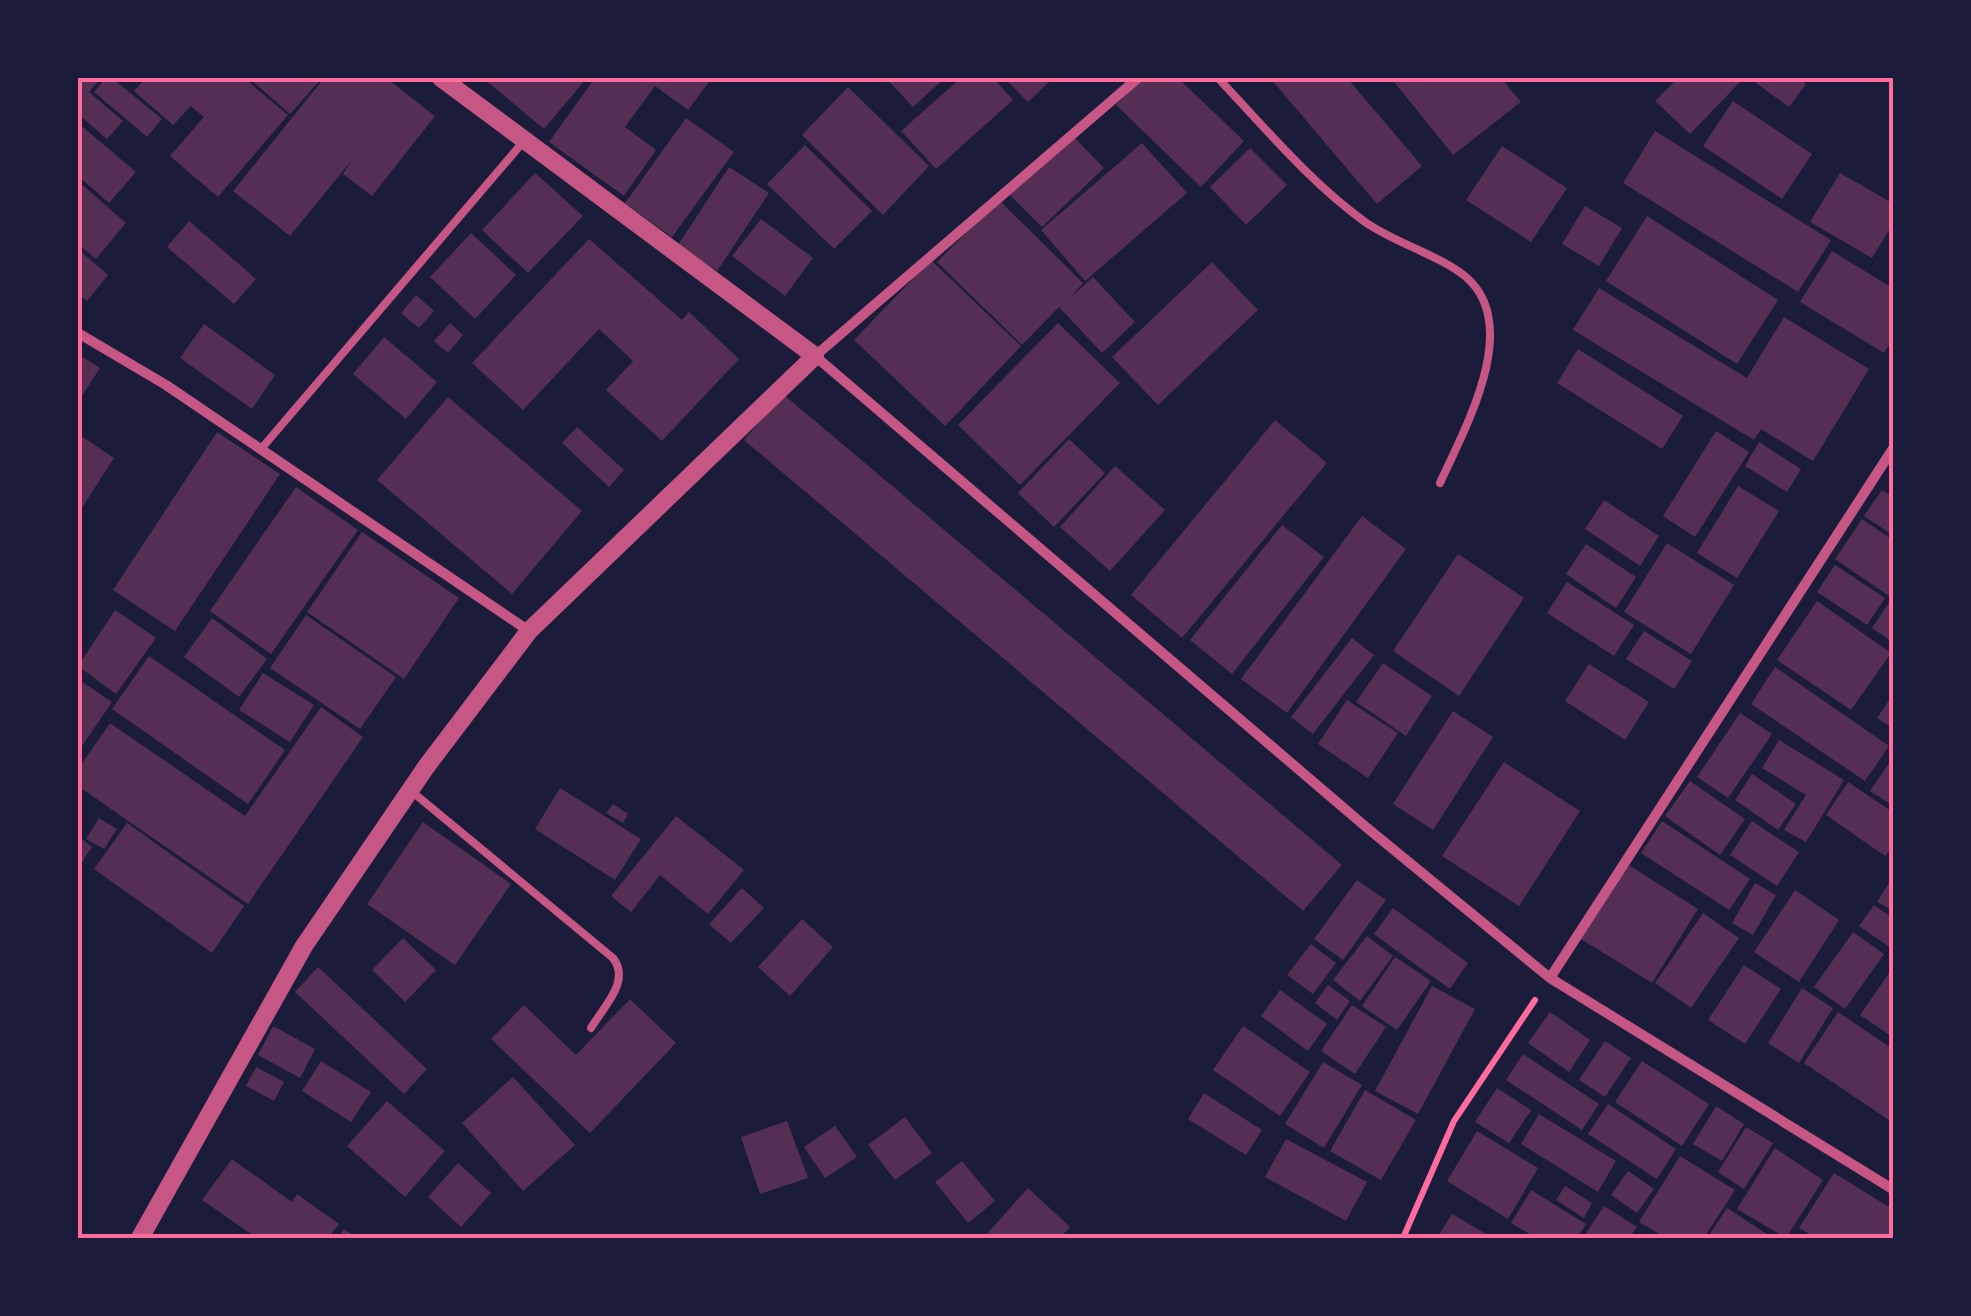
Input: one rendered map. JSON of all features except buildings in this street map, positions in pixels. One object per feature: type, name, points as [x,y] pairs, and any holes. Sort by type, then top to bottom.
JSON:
[{"type":"street","points":[[441,78],[814,356],[1366,827],[1550,978],[1894,1190]]},
{"type":"street","points":[[140,1238],[304,946],[410,790],[529,632],[814,356],[1138,78]]},
{"type":"street","points":[[78,333],[166,385],[529,632]]},
{"type":"street","points":[[1550,978],[1894,447]]},
{"type":"lane","points":[[1218,78],[1322,188],[1368,224],[1449,266],[1479,291],[1490,326],[1487,365],[1474,410],[1440,482]]},
{"type":"lane","points":[[261,449],[524,141]]},
{"type":"lane","points":[[410,790],[621,968],[620,980],[591,1028]]},
{"type":"path","points":[[1402,1238],[1454,1121],[1536,998]]}]
